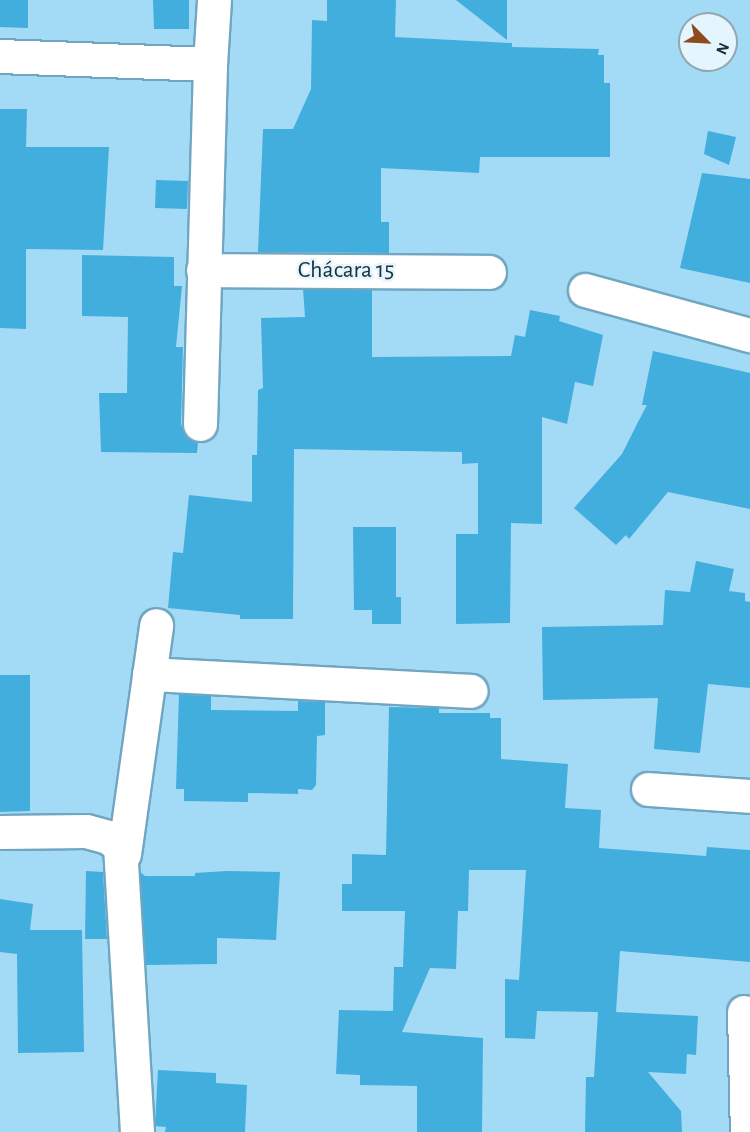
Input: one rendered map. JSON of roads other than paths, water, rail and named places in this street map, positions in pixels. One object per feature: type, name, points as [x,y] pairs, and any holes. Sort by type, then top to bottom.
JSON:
[{"type":"street","points":[[200,424],[203,270],[214,0]]},
{"type":"street","points":[[0,56],[210,64]]},
{"type":"street","name":"Chácara 15","points":[[203,270],[489,272]]},
{"type":"street","points":[[585,290],[750,335]]},
{"type":"street","points":[[137,1132],[124,854],[156,625]]},
{"type":"street","points":[[149,674],[471,691]]},
{"type":"street","points":[[648,789],[750,796]]},
{"type":"street","points":[[0,832],[86,831],[116,841],[124,854]]},
{"type":"street","points":[[744,1012],[747,1132]]}]
